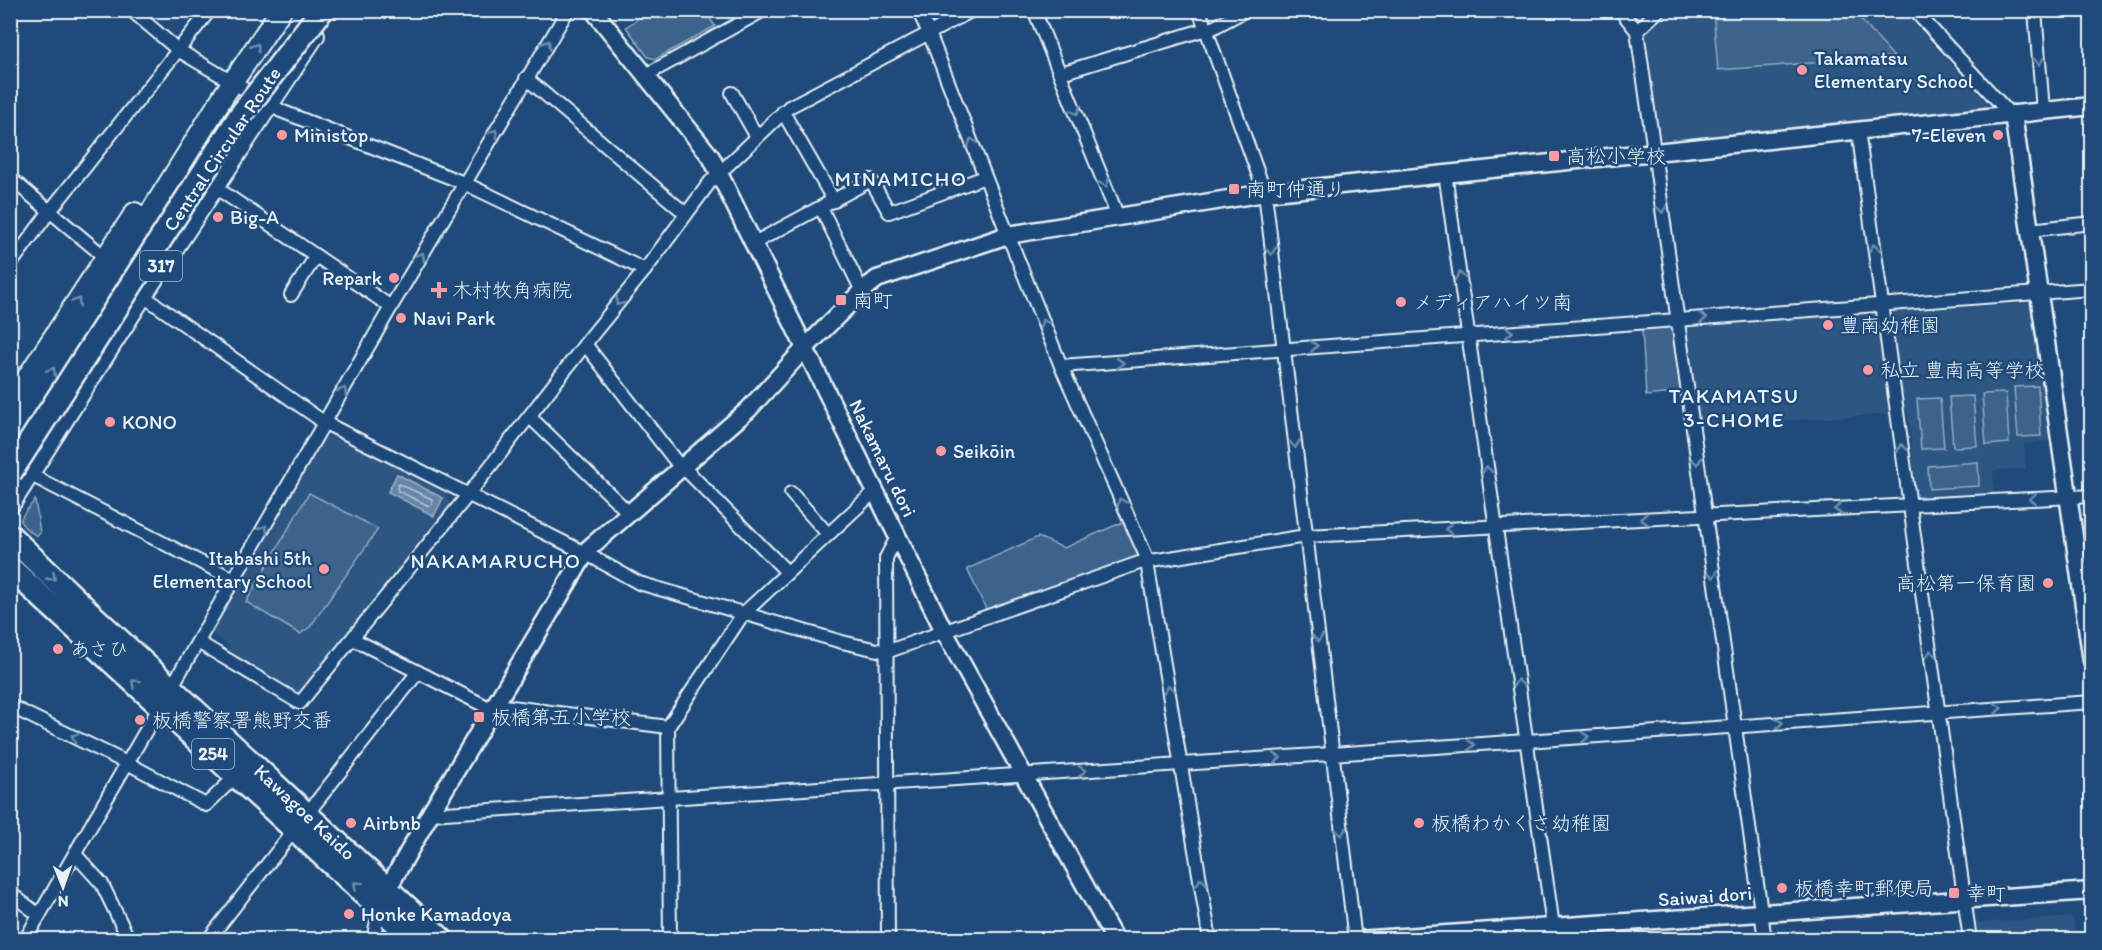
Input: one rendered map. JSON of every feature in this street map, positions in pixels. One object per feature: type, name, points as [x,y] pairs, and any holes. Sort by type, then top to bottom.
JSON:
[{"type":"highway","name":"Central Circular Route","points":[[17,471],[240,116],[321,10]]},
{"type":"highway","name":"Central Circular Route","points":[[17,471],[137,267],[238,114],[316,21]]},
{"type":"highway","name":"Kawagoe Kaido","points":[[10,536],[170,689],[301,821],[383,897],[442,939]]},
{"type":"highway","name":"Kawagoe Kaido","points":[[10,568],[170,689],[237,775],[301,821]]},
{"type":"highway","name":"Kawagoe Kaido","points":[[383,897],[415,939]]},
{"type":"main road","name":"317","points":[[10,439],[232,83],[281,10]]},
{"type":"main road","name":"317","points":[[10,503],[17,471],[142,295],[215,187],[264,102],[316,21],[334,10]]},
{"type":"main road","name":"317","points":[[10,404],[216,94],[232,83]]},
{"type":"main road","name":"317","points":[[10,487],[247,115],[264,102]]},
{"type":"street","points":[[10,265],[50,211],[210,10]]},
{"type":"street","points":[[25,939],[235,580],[391,307],[568,10]]},
{"type":"street","name":"Nakamaru dori","points":[[593,10],[707,150],[944,631],[1115,939]]},
{"type":"street","points":[[646,75],[764,10]]},
{"type":"street","points":[[918,10],[930,33],[1061,366],[1148,562],[1210,939]]},
{"type":"street","points":[[198,642],[300,703],[530,417],[645,270],[710,182],[789,107],[973,10]]},
{"type":"street","points":[[1034,10],[1118,217]]},
{"type":"street","points":[[1199,10],[1265,193],[1331,754],[1356,939]]},
{"type":"street","points":[[1061,73],[1206,30],[1246,10]]},
{"type":"street","points":[[1620,10],[1637,31],[1765,939]]},
{"type":"street","points":[[1637,31],[1659,10]]},
{"type":"street","points":[[1914,10],[2012,114],[2040,293],[2091,661]]},
{"type":"street","points":[[2034,10],[2043,111]]},
{"type":"street","points":[[138,13],[178,50],[264,102],[464,183],[645,270]]},
{"type":"street","points":[[526,78],[686,214]]},
{"type":"street","points":[[732,93],[757,138]]},
{"type":"street","points":[[373,939],[383,897],[585,553],[755,403],[805,348],[874,281],[1008,235],[1265,193],[2091,106]]},
{"type":"street","points":[[783,112],[834,201]]},
{"type":"street","points":[[1858,130],[1970,939]]},
{"type":"street","points":[[1445,173],[1554,933]]},
{"type":"street","points":[[754,243],[872,180],[889,212],[985,177]]},
{"type":"street","points":[[10,178],[106,258]]},
{"type":"street","points":[[215,187],[391,307]]},
{"type":"street","points":[[821,208],[862,291]]},
{"type":"street","points":[[2030,230],[2091,223]]},
{"type":"street","points":[[291,295],[316,256]]},
{"type":"street","points":[[1061,366],[1167,360],[1284,348],[2091,289]]},
{"type":"street","points":[[142,295],[325,423],[585,553],[639,583],[842,642],[886,652],[1139,563],[1306,536],[2091,496]]},
{"type":"street","points":[[589,339],[681,468],[689,473],[787,572]]},
{"type":"street","points":[[530,417],[629,513]]},
{"type":"street","points":[[17,471],[235,580]]},
{"type":"street","points":[[670,939],[668,727],[743,614],[876,490]]},
{"type":"street","points":[[791,493],[828,534]]},
{"type":"street","points":[[888,939],[886,558],[898,536]]},
{"type":"street","points":[[352,639],[494,708],[668,727]]},
{"type":"street","points":[[208,939],[418,672]]},
{"type":"street","points":[[430,814],[2091,702]]},
{"type":"street","points":[[10,706],[127,763],[206,806],[237,775]]},
{"type":"street","points":[[75,854],[102,884],[129,939]]},
{"type":"street","name":"Saiwai dori","points":[[1356,939],[1554,933],[1761,913],[2091,891]]},
{"type":"street","points":[[10,893],[39,915]]},
{"type":"shaded area","points":[[651,10],[705,11],[715,26],[656,59],[648,57],[626,27]]},
{"type":"shaded area","name":"Takamatsu Elementary School","points":[[1670,11],[1902,11],[1987,103],[1987,108],[1664,140],[1657,134],[1643,36]]},
{"type":"shaded area","points":[[1713,11],[1853,11],[1894,57],[1718,70]]},
{"type":"shaded area","name":"私立 豊南高等学校","points":[[2032,303],[2054,440],[2024,444],[2026,469],[1993,470],[1994,493],[1917,497],[1908,413],[1699,426],[1686,326]]},
{"type":"shaded area","points":[[1673,327],[1681,392],[1646,396],[1642,328]]},
{"type":"shaded area","points":[[2038,386],[2041,436],[2018,437],[2014,387]]},
{"type":"shaded area","points":[[2006,393],[2009,443],[1986,445],[1982,394]]},
{"type":"shaded area","points":[[1973,396],[1977,446],[1953,447],[1949,397]]},
{"type":"shaded area","points":[[1940,398],[1944,448],[1921,449],[1917,399]]},
{"type":"shaded area","name":"Itabashi 5th Elementary School","points":[[332,435],[447,493],[450,505],[303,693],[293,694],[226,653],[230,646],[211,633],[325,438]]},
{"type":"shaded area","points":[[1978,462],[1979,486],[1929,489],[1928,466]]},
{"type":"shaded area","points":[[309,493],[378,529],[310,627],[300,634],[246,602]]},
{"type":"shaded area","points":[[35,500],[40,533],[37,536],[24,527],[21,520]]},
{"type":"shaded area","points":[[1125,521],[1139,556],[987,611],[967,569],[1038,537],[1064,548]]},
{"type":"shaded area","points":[[2073,917],[2076,939],[1977,939],[1975,923]]},
{"type":"water","points":[[397,474],[443,498],[434,516],[388,492]]},
{"type":"place","name":"Takamatsu Elementary School","points":[[1802,70]]},
{"type":"place","name":"Ministop","points":[[282,135]]},
{"type":"place","name":"7-Eleven","points":[[1998,135]]},
{"type":"place","name":"高松小学校","points":[[1554,156]]},
{"type":"place","name":"南町仲通り","points":[[1234,189]]},
{"type":"place","name":"Big-A","points":[[218,217]]},
{"type":"place","name":"Repark","points":[[394,278]]},
{"type":"place","name":"木村牧角病院","points":[[439,290]]},
{"type":"place","name":"南町","points":[[841,300]]},
{"type":"place","name":"メディアハイツ南","points":[[1401,302]]},
{"type":"place","name":"Navi Park","points":[[401,318]]},
{"type":"place","name":"豊南幼稚園","points":[[1828,325]]},
{"type":"place","name":"私立 豊南高等学校","points":[[1868,370]]},
{"type":"place","name":"KONO","points":[[110,422]]},
{"type":"place","name":"Seikōin","points":[[941,451]]},
{"type":"place","name":"Itabashi 5th Elementary School","points":[[324,569]]},
{"type":"place","name":"高松第一保育園","points":[[2048,583]]},
{"type":"place","name":"あさひ","points":[[58,649]]},
{"type":"place","name":"板橋第五小学校","points":[[479,717]]},
{"type":"place","name":"板橋警察署熊野交番","points":[[140,720]]},
{"type":"place","name":"Airbnb","points":[[351,823]]},
{"type":"place","name":"板橋わかくさ幼稚園","points":[[1419,823]]},
{"type":"place","name":"板橋幸町郵便局","points":[[1782,888]]},
{"type":"place","name":"幸町","points":[[1954,893]]},
{"type":"place","name":"Honke Kamadoya","points":[[349,914]]},
{"type":"district","name":"MINAMICHO","points":[[901,178]]},
{"type":"district","name":"TAKAMATSU 3-CHOME","points":[[1734,407]]},
{"type":"district","name":"NAKAMARUCHO","points":[[496,560]]}]
